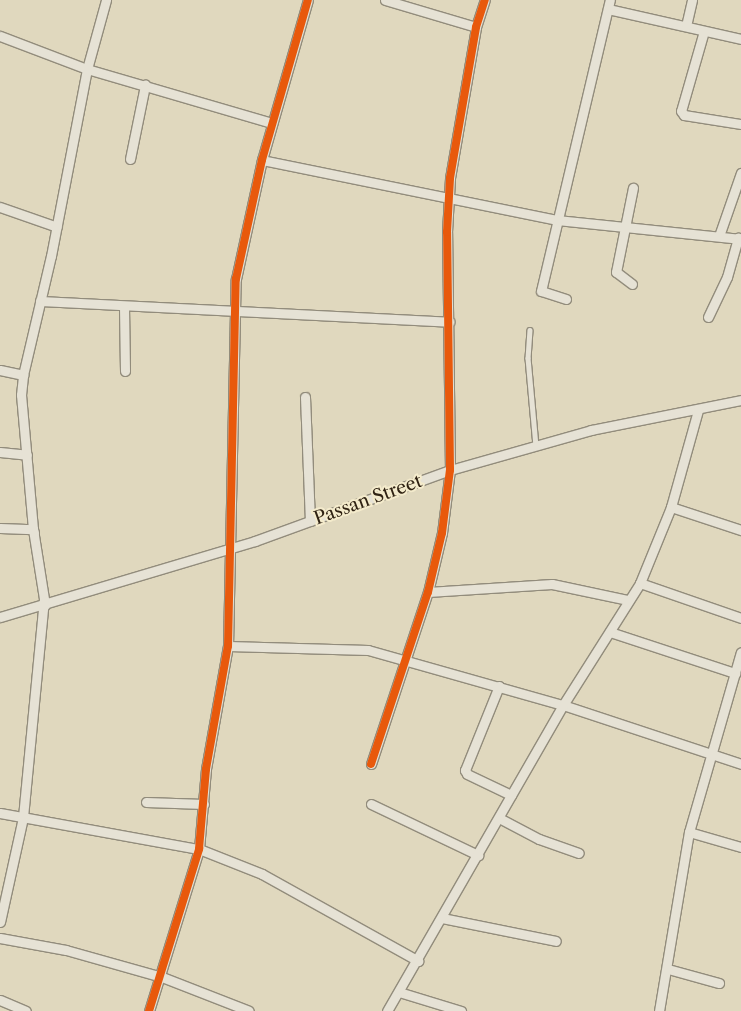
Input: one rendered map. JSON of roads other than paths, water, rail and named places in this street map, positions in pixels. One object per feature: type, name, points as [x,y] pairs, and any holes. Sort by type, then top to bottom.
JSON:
[{"type":"street","points":[[42,586],[27,455],[23,375],[57,227],[87,69],[106,0]]},
{"type":"street","points":[[149,1011],[162,977],[199,849],[206,769],[228,646],[232,548],[236,279],[262,160],[308,0]]},
{"type":"street","points":[[386,0],[476,27]]},
{"type":"street","points":[[370,764],[428,592],[442,533],[450,470],[449,196],[476,27],[485,0]]},
{"type":"street","points":[[686,26],[692,0]]},
{"type":"street","points":[[566,298],[541,291],[609,4],[704,31],[741,39]]},
{"type":"street","points":[[704,31],[681,111],[684,115],[741,124]]},
{"type":"street","points":[[0,36],[87,69],[272,123]]},
{"type":"street","points":[[130,159],[144,85]]},
{"type":"street","points":[[262,160],[449,196],[557,220],[739,239],[727,277],[708,317]]},
{"type":"street","points":[[719,236],[741,172]]},
{"type":"street","points":[[632,284],[616,272],[633,188]]},
{"type":"street","points":[[0,208],[57,227]]},
{"type":"street","points":[[40,301],[124,307],[449,322]]},
{"type":"street","points":[[124,307],[125,371]]},
{"type":"street","points":[[0,370],[23,375]]},
{"type":"street","points":[[305,397],[310,521]]},
{"type":"street","name":"Passan Street","points":[[0,617],[232,548],[450,470],[591,430],[741,400]]},
{"type":"street","points":[[387,1011],[418,961],[563,704],[640,583],[671,507],[698,410]]},
{"type":"street","points":[[0,452],[27,455]]},
{"type":"street","points":[[671,507],[741,530]]},
{"type":"street","points":[[0,528],[33,529],[45,605],[23,817],[0,922]]},
{"type":"street","points":[[640,583],[741,618]]},
{"type":"street","points":[[428,592],[552,584],[628,600]]},
{"type":"street","points":[[610,632],[735,673]]},
{"type":"street","points":[[228,646],[343,647],[406,660],[563,704],[741,764]]},
{"type":"street","points":[[659,1011],[668,969],[688,832],[741,652]]},
{"type":"street","points":[[499,686],[465,770],[467,774],[511,795]]},
{"type":"street","points":[[146,802],[204,804]]},
{"type":"street","points":[[371,804],[478,855]]},
{"type":"street","points":[[0,813],[199,849],[262,874],[418,961]]},
{"type":"street","points":[[499,818],[539,839],[579,854]]},
{"type":"street","points":[[688,832],[741,848]]},
{"type":"street","points":[[442,918],[556,941]]},
{"type":"street","points":[[0,938],[66,950],[162,977],[249,1011]]},
{"type":"street","points":[[668,969],[720,983]]},
{"type":"street","points":[[399,992],[461,1011]]},
{"type":"street","points":[[0,1000],[26,1011]]},
{"type":"lane","points":[[530,330],[528,358],[536,446]]}]
